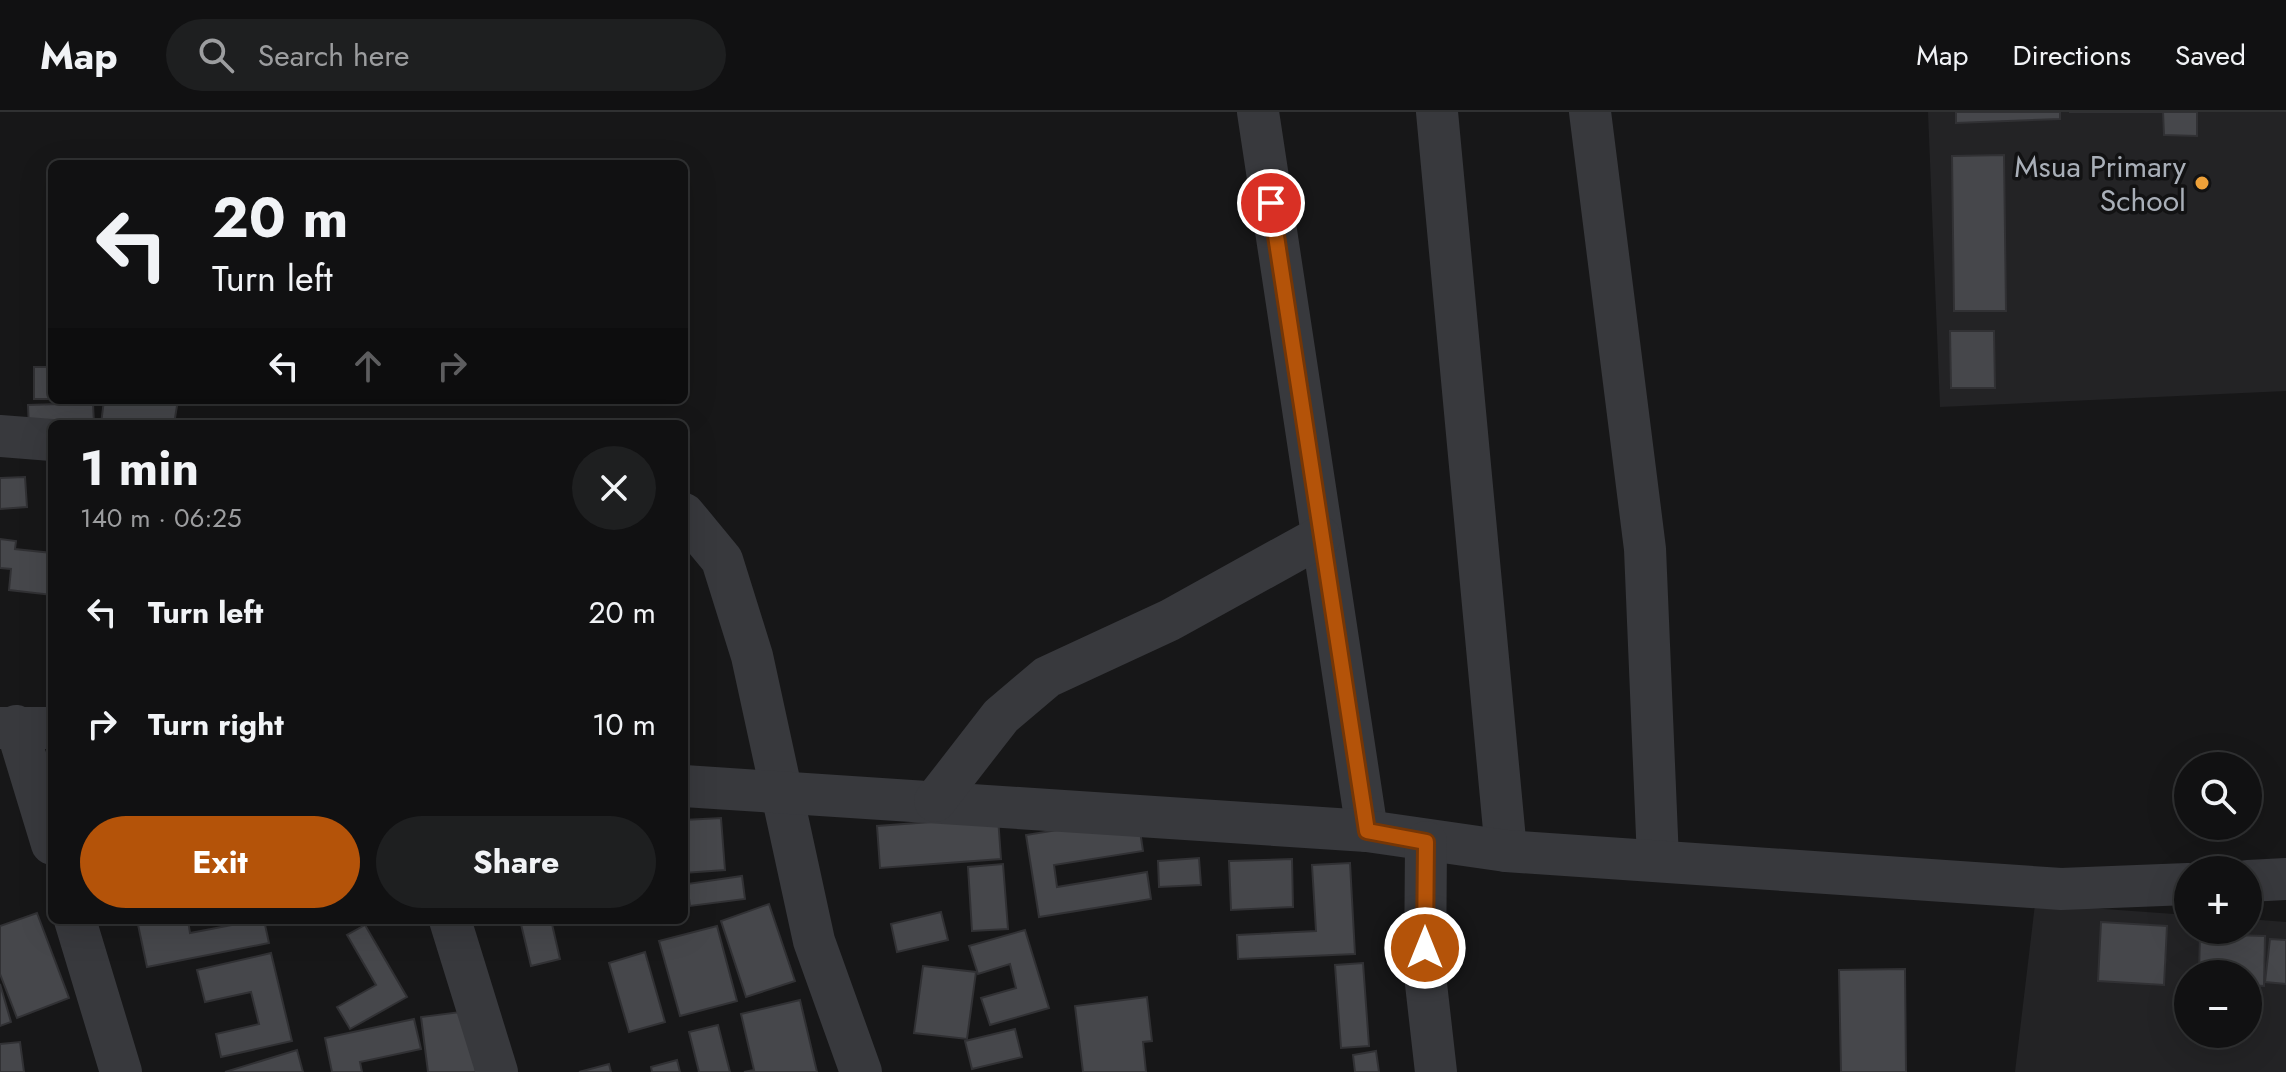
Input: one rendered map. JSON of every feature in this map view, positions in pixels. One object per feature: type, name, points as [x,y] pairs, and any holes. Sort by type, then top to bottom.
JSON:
[{"type":"street","points":[[1258,112],[1320,537],[1367,831]]},
{"type":"street","points":[[1437,112],[1506,851]]},
{"type":"street","points":[[1590,112],[1645,549],[1658,860]]},
{"type":"street","points":[[0,436],[48,440]]},
{"type":"street","points":[[688,519],[722,560],[752,656],[814,941],[861,1072]]},
{"type":"street","points":[[935,801],[1001,716],[1047,677],[1170,620],[1320,537]]},
{"type":"street","points":[[23,727],[48,828]]},
{"type":"street","points":[[688,786],[1367,831],[1426,842],[1506,851],[2061,889],[2174,885]]},
{"type":"street","points":[[1426,842],[1425,975],[1436,1072]]},
{"type":"street","points":[[2262,880],[2286,879]]},
{"type":"street","points":[[76,924],[121,1072]]},
{"type":"street","points":[[451,924],[497,1072]]},
{"type":"shaded area","name":"Msua Primary School","points":[[1928,112],[2286,112],[2286,391],[1940,407]]},
{"type":"shaded area","points":[[2035,904],[2174,914],[2174,944],[2262,944],[2262,920],[2286,922],[2286,1072],[2015,1072]]},
{"type":"building","points":[[1956,112],[2060,112],[2060,119],[1956,123]]},
{"type":"building","points":[[2163,112],[2197,112],[2197,136],[2164,135]]},
{"type":"building","points":[[2004,155],[2006,311],[1954,311],[1952,156]]},
{"type":"building","points":[[1950,331],[1994,331],[1995,388],[1951,388]]},
{"type":"building","points":[[34,367],[48,367],[48,399],[34,399]]},
{"type":"building","points":[[93,404],[94,420],[48,420],[48,425],[29,431],[28,405]]},
{"type":"building","points":[[104,404],[177,404],[175,420],[102,420]]},
{"type":"building","points":[[25,477],[27,507],[0,509],[0,478]]},
{"type":"building","points":[[0,539],[16,541],[15,549],[48,553],[48,595],[9,590],[11,569],[0,568]]},
{"type":"building","points":[[998,817],[1001,859],[880,868],[877,826]]},
{"type":"building","points":[[1138,817],[1143,851],[1054,865],[1057,887],[1147,872],[1151,899],[1039,917],[1026,835]]},
{"type":"building","points":[[721,818],[725,870],[688,873],[688,820]]},
{"type":"building","points":[[1199,858],[1201,885],[1159,887],[1158,861]]},
{"type":"building","points":[[1292,859],[1293,907],[1231,910],[1229,861]]},
{"type":"building","points":[[1350,863],[1355,954],[1238,959],[1237,935],[1316,931],[1312,865]]},
{"type":"building","points":[[1003,864],[1008,929],[972,931],[968,867]]},
{"type":"building","points":[[742,876],[745,899],[690,906],[688,884]]},
{"type":"building","points":[[769,904],[795,981],[746,997],[721,921]]},
{"type":"building","points":[[941,912],[948,940],[897,952],[891,924]]},
{"type":"building","points":[[37,913],[69,998],[17,1018],[0,974],[0,926]]},
{"type":"building","points":[[2101,922],[2167,926],[2164,985],[2098,981]]},
{"type":"building","points":[[138,924],[189,924],[190,933],[232,924],[265,924],[269,943],[147,967]]},
{"type":"building","points":[[521,924],[552,924],[560,959],[531,966]]},
{"type":"building","points":[[365,925],[407,997],[350,1029],[337,1007],[376,985],[347,935]]},
{"type":"building","points":[[717,926],[737,1001],[680,1016],[659,941]]},
{"type":"building","points":[[1025,930],[1049,1008],[990,1025],[981,998],[1016,988],[1010,964],[978,974],[969,946]]},
{"type":"building","points":[[2262,936],[2265,936],[2264,986],[2262,960],[2199,960],[2200,944],[2262,944]]},
{"type":"building","points":[[2270,939],[2286,940],[2286,984],[2265,982]]},
{"type":"building","points":[[645,952],[665,1022],[629,1032],[609,963]]},
{"type":"building","points":[[271,953],[292,1041],[221,1057],[216,1034],[259,1024],[251,992],[205,1002],[197,970]]},
{"type":"building","points":[[1363,963],[1369,1046],[1341,1048],[1335,965]]},
{"type":"building","points":[[923,966],[976,972],[967,1039],[914,1033]]},
{"type":"building","points":[[1905,969],[1906,1072],[1841,1072],[1839,970]]},
{"type":"building","points":[[0,984],[11,1022],[0,1026]]},
{"type":"building","points":[[1147,997],[1152,1041],[1143,1042],[1146,1072],[1083,1072],[1075,1006]]},
{"type":"building","points":[[800,1000],[817,1072],[744,1072],[754,1070],[741,1014]]},
{"type":"building","points":[[468,1011],[476,1072],[428,1072],[421,1017]]},
{"type":"building","points":[[414,1019],[421,1049],[360,1062],[362,1072],[332,1072],[325,1038]]},
{"type":"building","points":[[718,1025],[730,1072],[699,1072],[689,1032]]},
{"type":"building","points":[[1015,1029],[1022,1057],[972,1069],[965,1041]]},
{"type":"building","points":[[20,1042],[24,1072],[0,1072],[0,1044]]},
{"type":"building","points":[[297,1050],[303,1072],[225,1072]]},
{"type":"building","points":[[1376,1051],[1379,1072],[1355,1072],[1353,1055]]},
{"type":"building","points":[[677,1060],[680,1072],[652,1072],[651,1067]]},
{"type":"building","points":[[609,1064],[611,1072],[579,1072]]},
{"type":"place","name":"Msua Primary School","points":[[2202,183]]},
{"type":"route","points":[[1271,203],[1367,831],[1426,842],[1425,948]]}]
